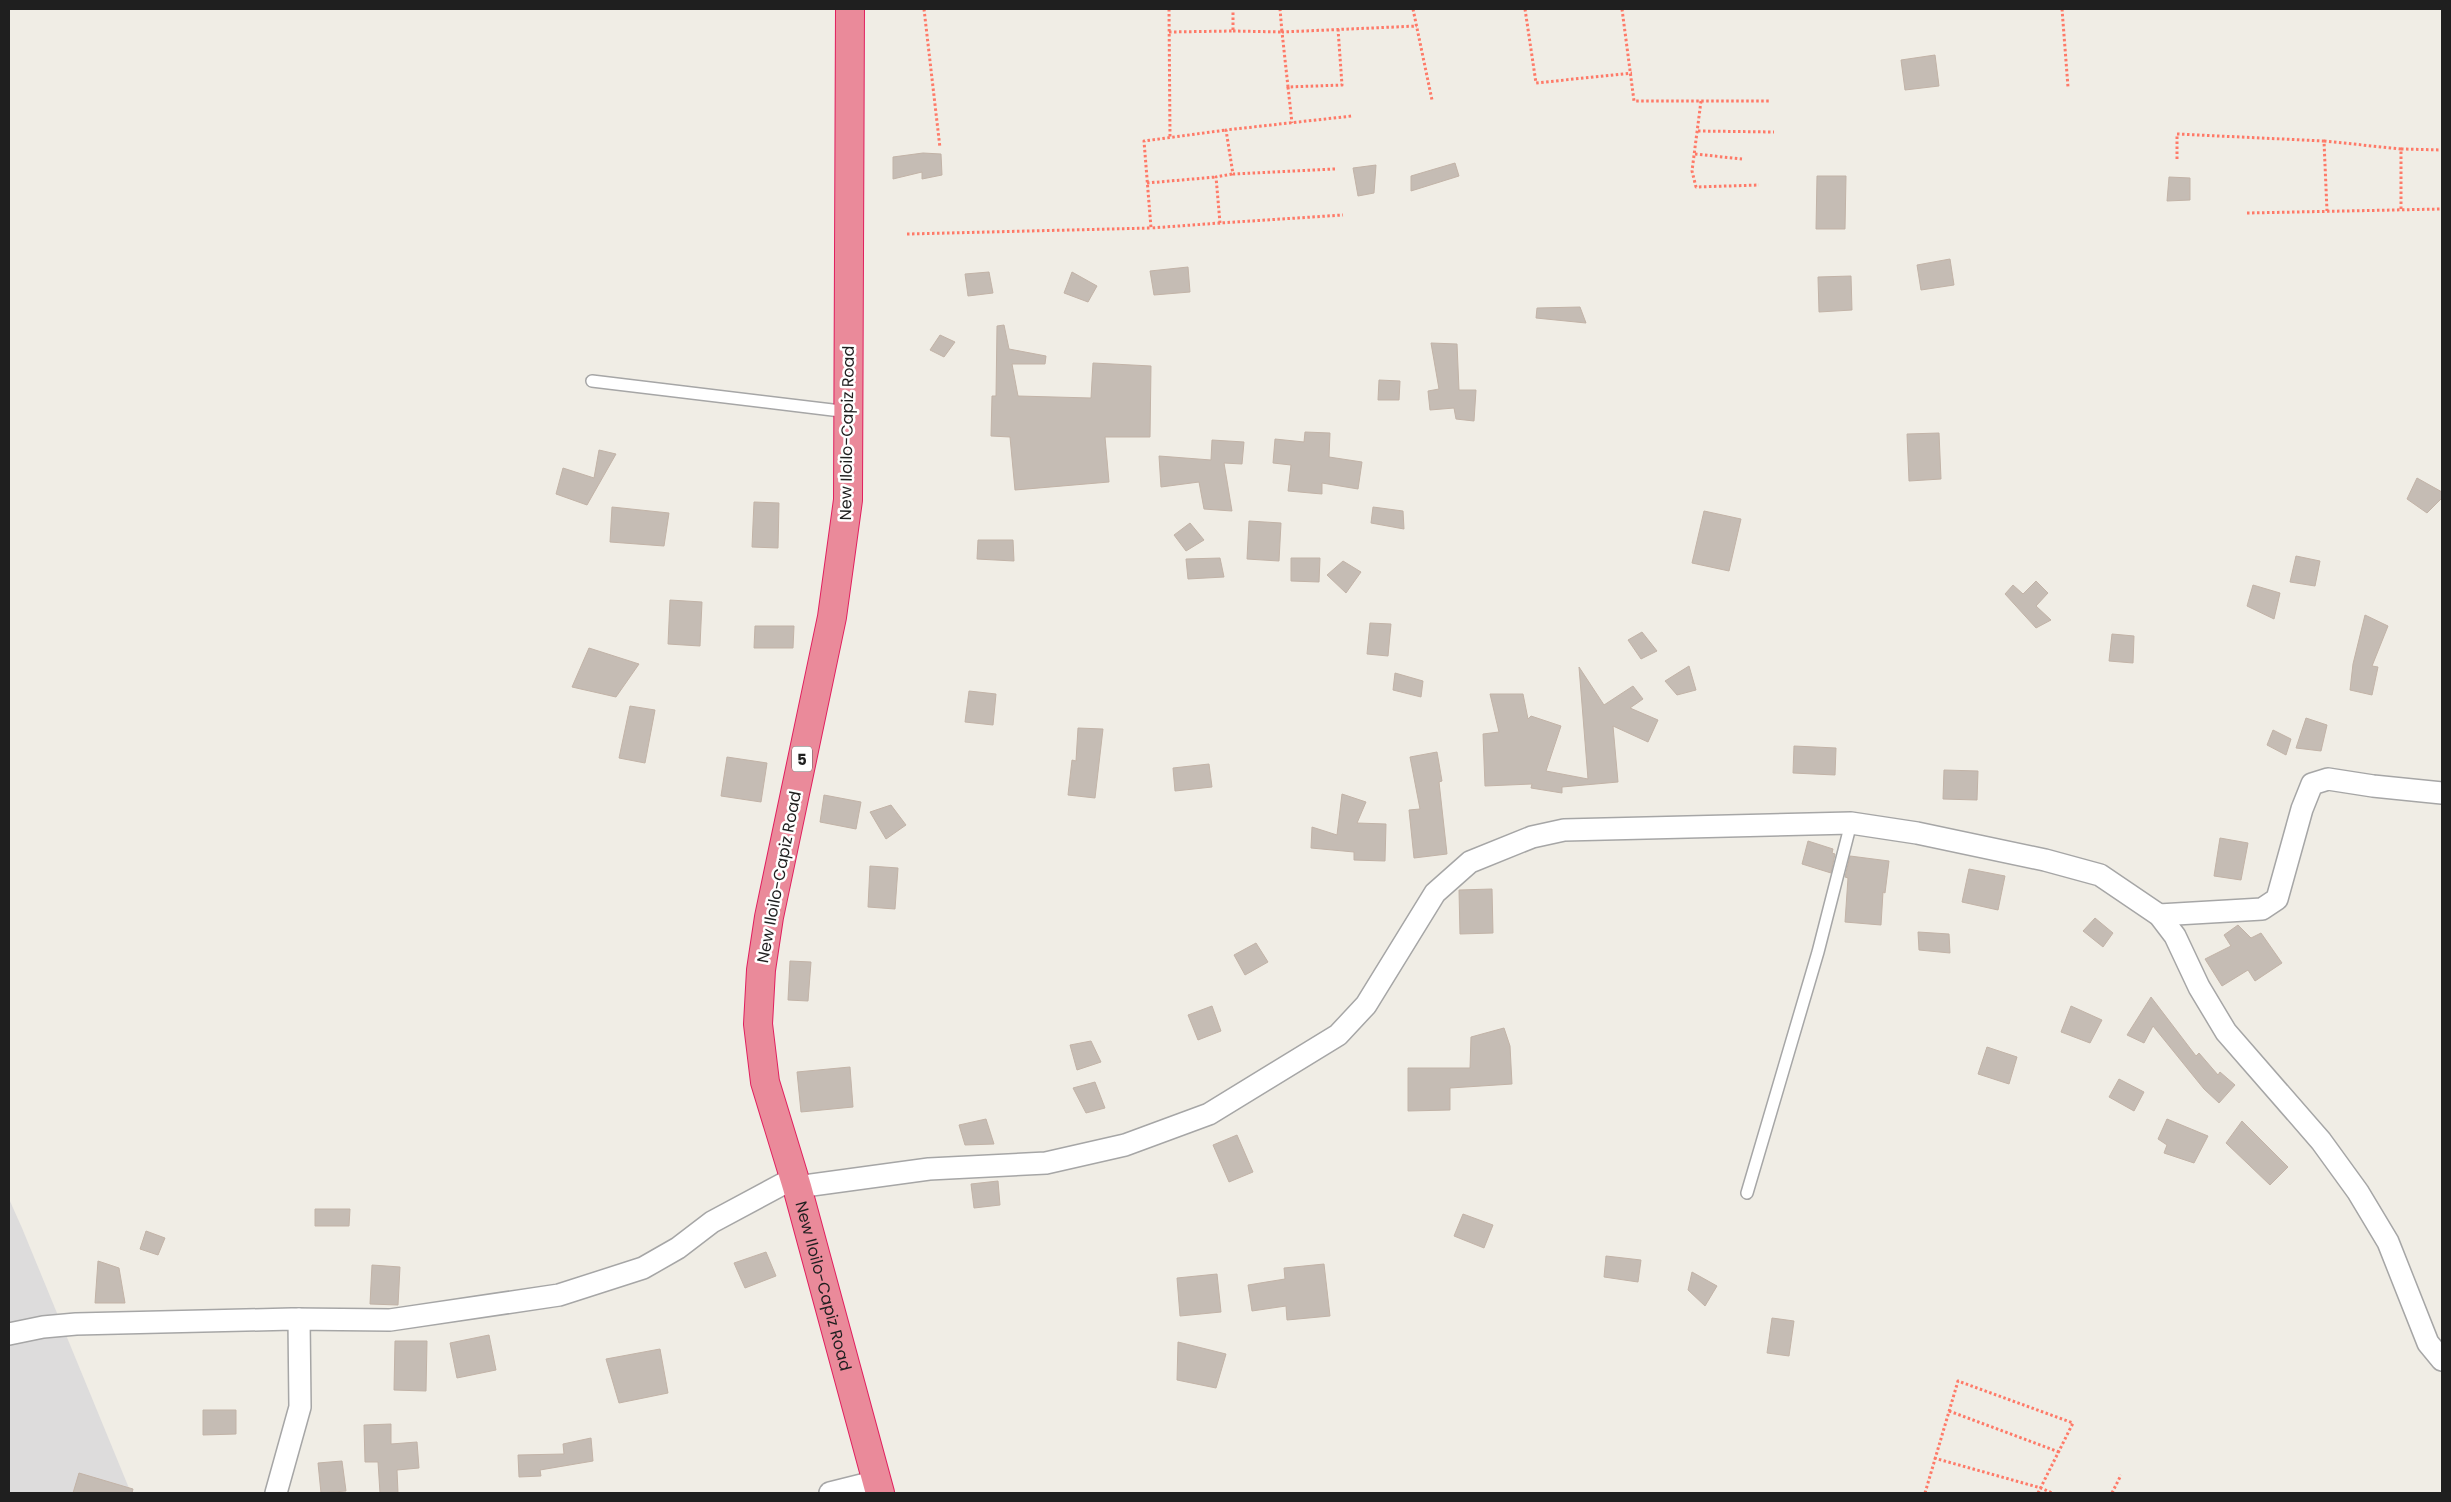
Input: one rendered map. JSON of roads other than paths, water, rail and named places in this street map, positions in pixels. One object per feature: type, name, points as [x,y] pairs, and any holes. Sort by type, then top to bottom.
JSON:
[{"type":"highway","name":"New Iloilo-Capiz Road","points":[[850,9],[848,500],[832,617],[768,917],[761,970],[758,1024],[765,1082],[796,1183],[879,1487]]},
{"type":"street","points":[[2158,915],[2262,909],[2277,899],[2302,809],[2312,784],[2328,779],[2442,793]]},
{"type":"street","points":[[9,1334],[44,1327],[76,1324],[299,1319],[390,1320],[560,1295],[643,1268],[678,1248],[712,1222],[796,1183],[929,1169],[1046,1163],[1124,1146],[1209,1114],[1338,1035],[1366,1005],[1436,892],[1470,862],[1532,836],[1564,830],[1850,823],[1916,832],[2044,860],[2100,875],[2158,915],[2174,936],[2199,987],[2226,1032],[2321,1141],[2358,1192],[2388,1242],[2428,1343],[2442,1360]]},
{"type":"street","points":[[276,1493],[300,1406],[299,1319]]},
{"type":"street","points":[[830,1493],[879,1487]]},
{"type":"lane","points":[[592,381],[849,412]]},
{"type":"lane","points":[[1747,1193],[1818,952],[1850,823]]}]
